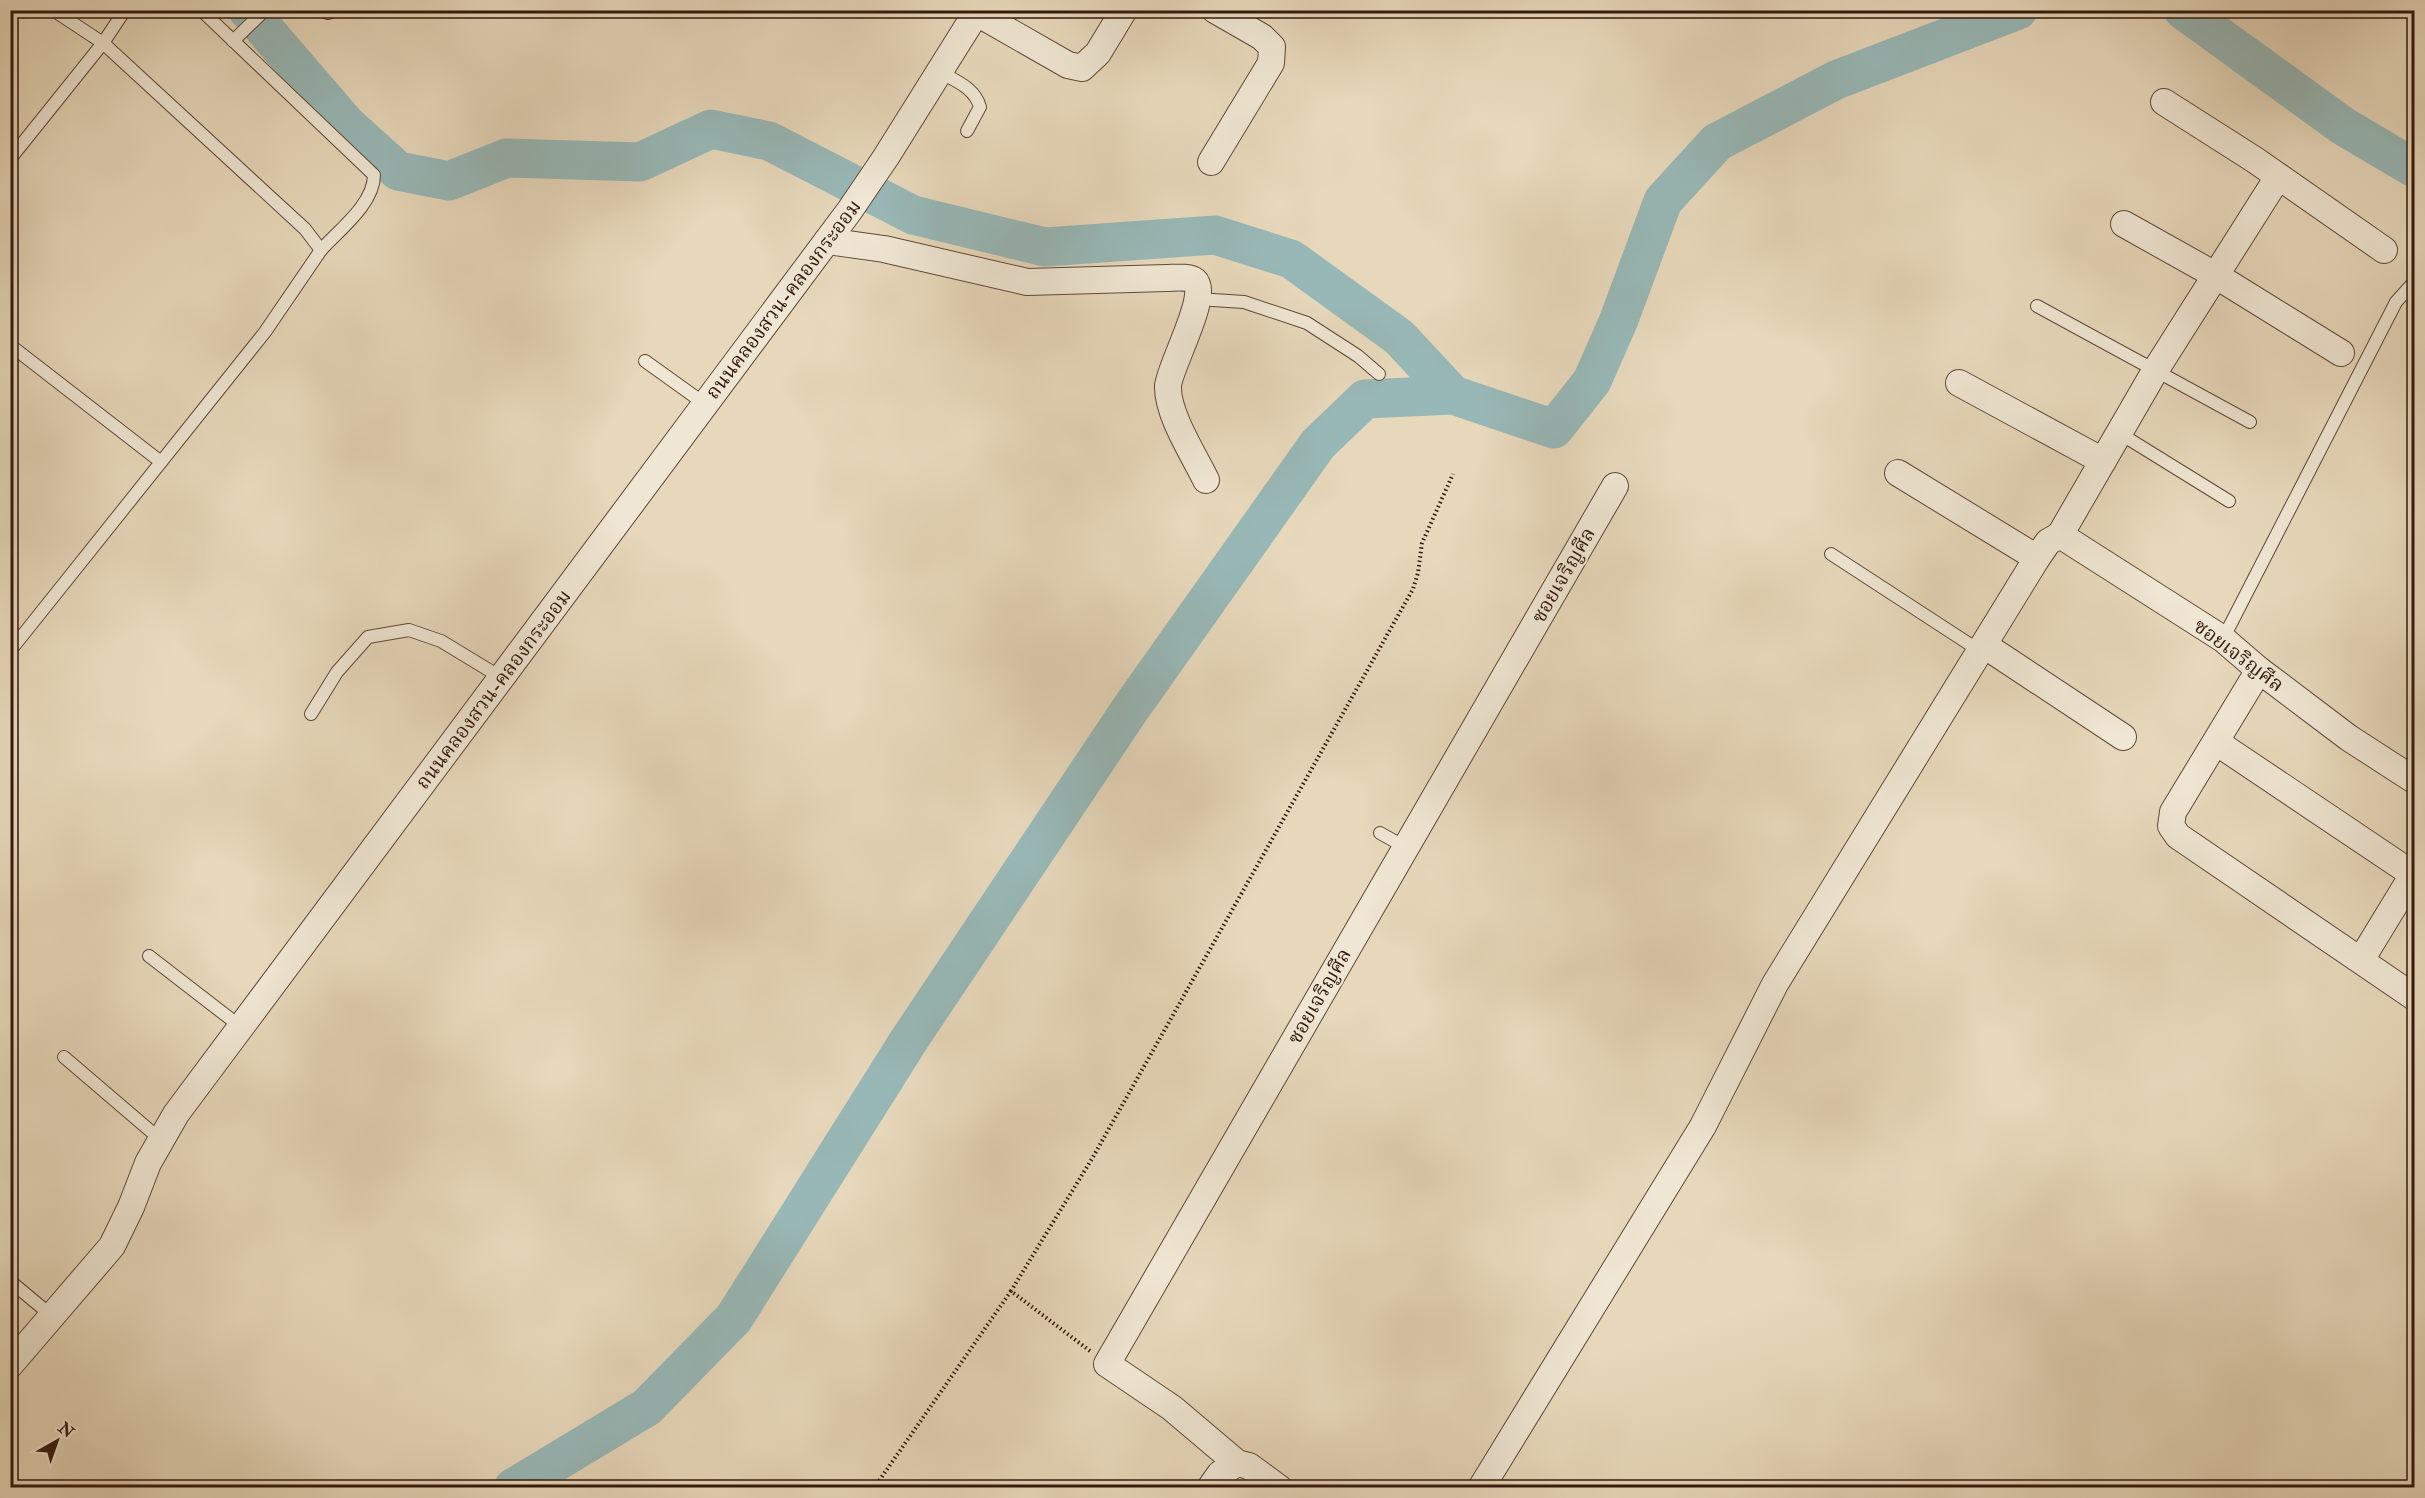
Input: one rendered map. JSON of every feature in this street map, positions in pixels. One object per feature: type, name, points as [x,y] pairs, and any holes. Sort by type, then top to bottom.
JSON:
[{"type":"street","points":[[977,12],[1068,65],[1082,68],[1098,53],[1124,10]]},
{"type":"street","points":[[1211,162],[1271,63],[1272,47],[1262,37],[1215,10]]},
{"type":"street","name":"ถนนคลองสวน-คลองกระออม","points":[[10,1365],[112,1246],[131,1207],[148,1163],[176,1114],[850,210],[977,12]]},
{"type":"street","points":[[2163,102],[2230,143],[2384,250]]},
{"type":"street","points":[[1481,1488],[1703,1126],[1775,984],[2037,558],[2048,542],[2060,535],[2155,371],[2278,177]]},
{"type":"street","points":[[2124,224],[2215,275],[2341,353]]},
{"type":"street","points":[[827,241],[884,249],[1027,282],[1190,279],[1195,281],[1198,286],[1197,299],[1183,347],[1168,384],[1169,396],[1177,420],[1206,480]]},
{"type":"street","points":[[1959,383],[2103,461]]},
{"type":"street","points":[[1898,472],[2037,558]]},
{"type":"street","name":"ซอยเจริญศีล","points":[[1107,1364],[1615,486]]},
{"type":"street","name":"ซอยเจริญศีล","points":[[2060,535],[2223,639],[2259,670],[2349,738],[2415,780]]},
{"type":"street","points":[[1982,648],[2123,737]]},
{"type":"street","points":[[2259,670],[2173,812],[2170,826],[2174,831],[2415,997]]},
{"type":"street","points":[[2216,742],[2414,874],[2361,960]]},
{"type":"street","points":[[1107,1364],[1179,1414],[1237,1463],[1249,1466],[1279,1488]]},
{"type":"street","points":[[1210,1488],[1220,1474],[1237,1463]]},
{"type":"lane","points":[[53,10],[103,43],[305,229],[321,250]]},
{"type":"lane","points":[[10,159],[103,43],[125,10]]},
{"type":"lane","points":[[10,651],[264,332],[321,250],[361,206],[374,186],[374,175],[235,38],[201,10]]},
{"type":"lane","points":[[235,38],[265,10]]},
{"type":"lane","points":[[321,10],[328,13],[335,10]]},
{"type":"lane","points":[[940,72],[973,91],[978,99],[980,107],[967,131]]},
{"type":"lane","points":[[2223,639],[2396,302],[2415,282]]},
{"type":"lane","points":[[1197,299],[1244,302],[1306,323],[1358,356],[1379,374]]},
{"type":"lane","points":[[2037,306],[2250,422]]},
{"type":"lane","points":[[10,345],[161,462]]},
{"type":"lane","points":[[645,361],[705,404]]},
{"type":"lane","points":[[2119,433],[2229,501]]},
{"type":"lane","points":[[1832,554],[1982,648]]},
{"type":"lane","points":[[311,714],[337,672],[368,637],[409,630],[441,641],[502,678]]},
{"type":"lane","points":[[1380,832],[1405,847]]},
{"type":"lane","points":[[149,956],[241,1027]]},
{"type":"lane","points":[[64,1056],[161,1140]]},
{"type":"lane","points":[[10,1281],[52,1316]]},
{"type":"path","points":[[874,1488],[1011,1292],[1093,1157],[1413,589],[1418,573],[1422,543],[1453,474]]},
{"type":"path","points":[[1011,1292],[1107,1364]]},
{"type":"waterway","points":[[248,10],[346,124],[398,171],[449,181],[507,158],[640,162],[711,129],[769,141],[913,215],[1045,247],[1215,235],[1291,259],[1399,337],[1453,395]]},
{"type":"waterway","points":[[513,1488],[647,1407],[734,1318],[909,1040],[1131,708],[1318,444],[1365,399],[1453,395],[1554,429],[1592,381],[1618,322],[1663,201],[1717,142],[1836,80],[2018,10]]},
{"type":"waterway","points":[[2183,10],[2343,126],[2414,168]]}]
